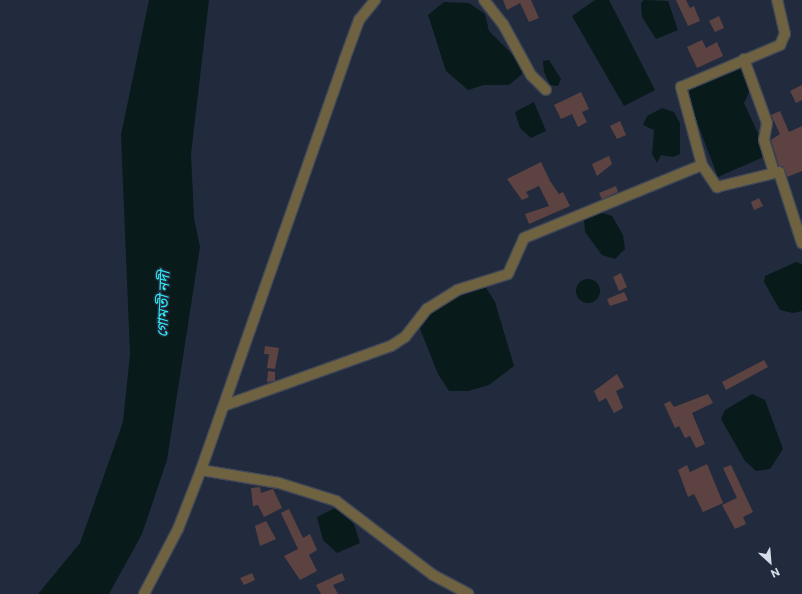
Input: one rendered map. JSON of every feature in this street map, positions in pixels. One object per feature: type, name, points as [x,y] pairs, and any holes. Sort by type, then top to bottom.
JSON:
[{"type":"street","points":[[147,592],[178,529],[226,405],[359,20],[375,0]]},
{"type":"street","points":[[484,0],[503,24],[531,75],[546,90]]},
{"type":"street","points":[[777,0],[784,39],[780,44],[681,87],[702,165],[717,187],[726,188],[774,172],[779,172],[788,194],[802,243]]},
{"type":"street","points":[[744,59],[767,123],[764,140],[774,172]]},
{"type":"street","points":[[226,405],[391,346],[405,337],[427,309],[457,290],[508,274],[524,238],[702,165]]},
{"type":"street","points":[[201,470],[279,483],[336,501],[433,575],[468,594]]},
{"type":"water","name":"গোমতী নদী","points":[[149,0],[209,0],[191,154],[194,218],[200,247],[167,460],[142,534],[109,594],[38,594],[80,543],[123,422],[130,354],[121,135]]},
{"type":"water","points":[[595,0],[609,0],[655,90],[624,106],[572,16]]},
{"type":"water","points":[[644,0],[668,1],[678,30],[656,39],[642,17],[641,3]]},
{"type":"water","points":[[444,2],[469,3],[485,14],[489,31],[525,67],[521,75],[509,85],[484,85],[468,90],[446,71],[428,15]]},
{"type":"water","points":[[549,60],[561,79],[558,86],[550,85],[544,72],[543,61]]},
{"type":"water","points":[[741,62],[751,88],[744,103],[768,155],[718,177],[692,109],[688,85]]},
{"type":"water","points":[[534,102],[546,131],[531,138],[520,128],[515,112]]},
{"type":"water","points":[[662,108],[674,112],[680,123],[680,154],[673,157],[661,155],[657,163],[652,154],[654,130],[643,125],[647,116]]},
{"type":"water","points":[[599,212],[612,216],[623,235],[625,249],[615,259],[602,255],[585,232],[584,219]]},
{"type":"water","points":[[796,262],[802,264],[802,311],[793,313],[780,310],[764,282],[765,276]]},
{"type":"water","points":[[588,279],[596,283],[600,291],[596,299],[588,303],[580,299],[576,291],[580,283]]},
{"type":"water","points":[[485,286],[495,302],[514,366],[489,385],[468,391],[449,391],[438,374],[419,326],[436,305],[461,292]]},
{"type":"water","points":[[752,394],[765,400],[783,449],[770,469],[756,471],[745,461],[721,419],[725,410]]},
{"type":"water","points":[[335,508],[354,524],[360,543],[337,553],[323,540],[317,517]]},
{"type":"building","points":[[503,0],[531,0],[539,18],[529,22],[520,3],[507,10]]},
{"type":"building","points":[[676,0],[686,0],[690,8],[694,6],[700,21],[688,26]]},
{"type":"building","points":[[719,16],[724,28],[715,32],[709,21]]},
{"type":"building","points":[[702,40],[706,48],[717,42],[723,56],[697,68],[687,47]]},
{"type":"building","points":[[802,85],[802,100],[796,103],[790,91]]},
{"type":"building","points":[[581,92],[589,109],[582,112],[587,122],[578,127],[572,114],[561,119],[554,105]]},
{"type":"building","points":[[780,111],[789,132],[802,126],[802,171],[787,177],[783,166],[779,166],[771,140],[780,134],[771,115]]},
{"type":"building","points":[[620,121],[626,135],[617,139],[610,126]]},
{"type":"building","points":[[609,156],[612,164],[597,176],[592,164]]},
{"type":"building","points":[[541,162],[550,181],[559,194],[563,192],[570,206],[529,224],[525,214],[549,206],[539,186],[526,192],[529,197],[522,200],[507,179]]},
{"type":"building","points":[[616,186],[618,192],[602,199],[599,193]]},
{"type":"building","points":[[759,198],[763,206],[754,210],[751,202]]},
{"type":"building","points":[[621,273],[627,287],[619,291],[613,277]]},
{"type":"building","points":[[624,292],[628,300],[610,306],[607,299]]},
{"type":"building","points":[[265,346],[279,348],[275,369],[267,368],[269,354],[264,354]]},
{"type":"building","points":[[764,360],[768,367],[726,390],[722,382]]},
{"type":"building","points":[[268,371],[275,372],[275,381],[267,382]]},
{"type":"building","points":[[617,374],[624,387],[616,391],[623,408],[614,413],[606,398],[599,402],[594,391]]},
{"type":"building","points":[[708,394],[713,403],[692,413],[705,444],[696,448],[690,436],[685,438],[679,426],[675,428],[664,404],[670,401],[674,407]]},
{"type":"building","points":[[707,464],[723,503],[703,512],[694,494],[688,497],[678,470],[687,465],[690,472]]},
{"type":"building","points":[[731,465],[753,512],[743,517],[746,524],[735,529],[722,505],[737,498],[723,468]]},
{"type":"building","points":[[260,487],[261,493],[273,489],[282,508],[264,517],[258,505],[253,506],[251,488]]},
{"type":"building","points":[[289,509],[303,538],[310,534],[317,550],[309,555],[317,571],[300,580],[284,556],[298,549],[281,513]]},
{"type":"building","points":[[266,521],[276,539],[260,546],[255,526]]},
{"type":"building","points":[[252,573],[255,580],[244,585],[240,578]]},
{"type":"building","points":[[342,573],[345,580],[333,585],[338,594],[321,594],[316,585]]}]
